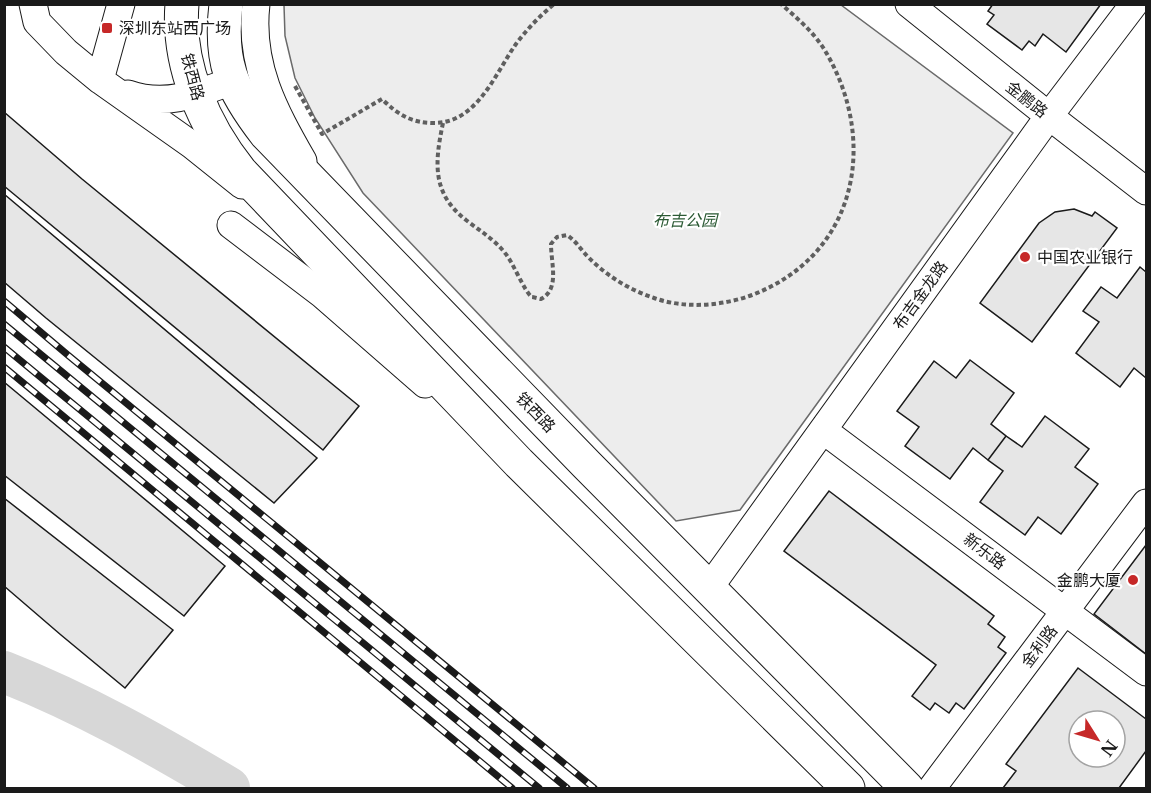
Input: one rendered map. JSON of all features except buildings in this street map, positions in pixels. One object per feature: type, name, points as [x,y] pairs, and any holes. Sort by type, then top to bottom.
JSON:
[{"type":"main road","name":"铁西路","points":[[182,4],[184,45],[196,94],[205,116],[227,155],[289,224],[519,463],[848,789]]},
{"type":"main road","name":"铁西路","points":[[226,4],[223,40],[232,81],[240,98],[266,134],[907,789]]},
{"type":"main road","points":[[857,789],[881,763]]},
{"type":"street","points":[[33,4],[34,16],[46,34],[100,80],[192,145],[289,224]]},
{"type":"street","points":[[100,80],[121,4]]},
{"type":"street","points":[[256,4],[255,52],[263,80],[275,110],[318,189]]},
{"type":"street","name":"金鹏路","points":[[909,4],[1146,191]]},
{"type":"street","name":"布吉金龙路","points":[[709,588],[1049,116],[1134,4]]},
{"type":"street","points":[[100,80],[124,92],[150,99],[174,99],[232,81]]},
{"type":"street","points":[[231,225],[356,323],[519,463]]},
{"type":"street","name":"新乐路","points":[[823,430],[1146,672]]},
{"type":"street","name":"金利路","points":[[932,789],[1146,503]]},
{"type":"path","points":[[294,84],[322,134],[382,99],[397,114],[419,123],[443,123],[465,114],[483,96],[528,28],[554,4]]},
{"type":"path","points":[[443,123],[436,169],[446,198],[455,210],[494,241],[506,254],[526,291],[532,297],[541,299],[549,295],[553,288],[551,244],[557,237],[567,235],[575,240],[588,258],[619,283],[656,299],[695,305],[734,302],[771,288],[804,265],[830,235],[847,199],[855,160],[852,120],[843,85],[826,52],[804,24],[781,4]]},
{"type":"shaded area","name":"布吉公园","points":[[284,5],[841,5],[1013,133],[740,510],[676,521],[363,193],[315,118],[295,78],[285,36]]},
{"type":"waterway","points":[[4,672],[62,697],[119,726],[229,788]]},
{"type":"railway","points":[[4,301],[594,788]]},
{"type":"railway","points":[[4,324],[567,788]]},
{"type":"railway","points":[[4,347],[539,788]]},
{"type":"railway","points":[[4,367],[512,788]]},
{"type":"place","name":"深圳东站西广场","points":[[107,28]]},
{"type":"place","name":"中国农业银行","points":[[1025,257]]},
{"type":"place","name":"金鹏大厦","points":[[1133,580]]}]
